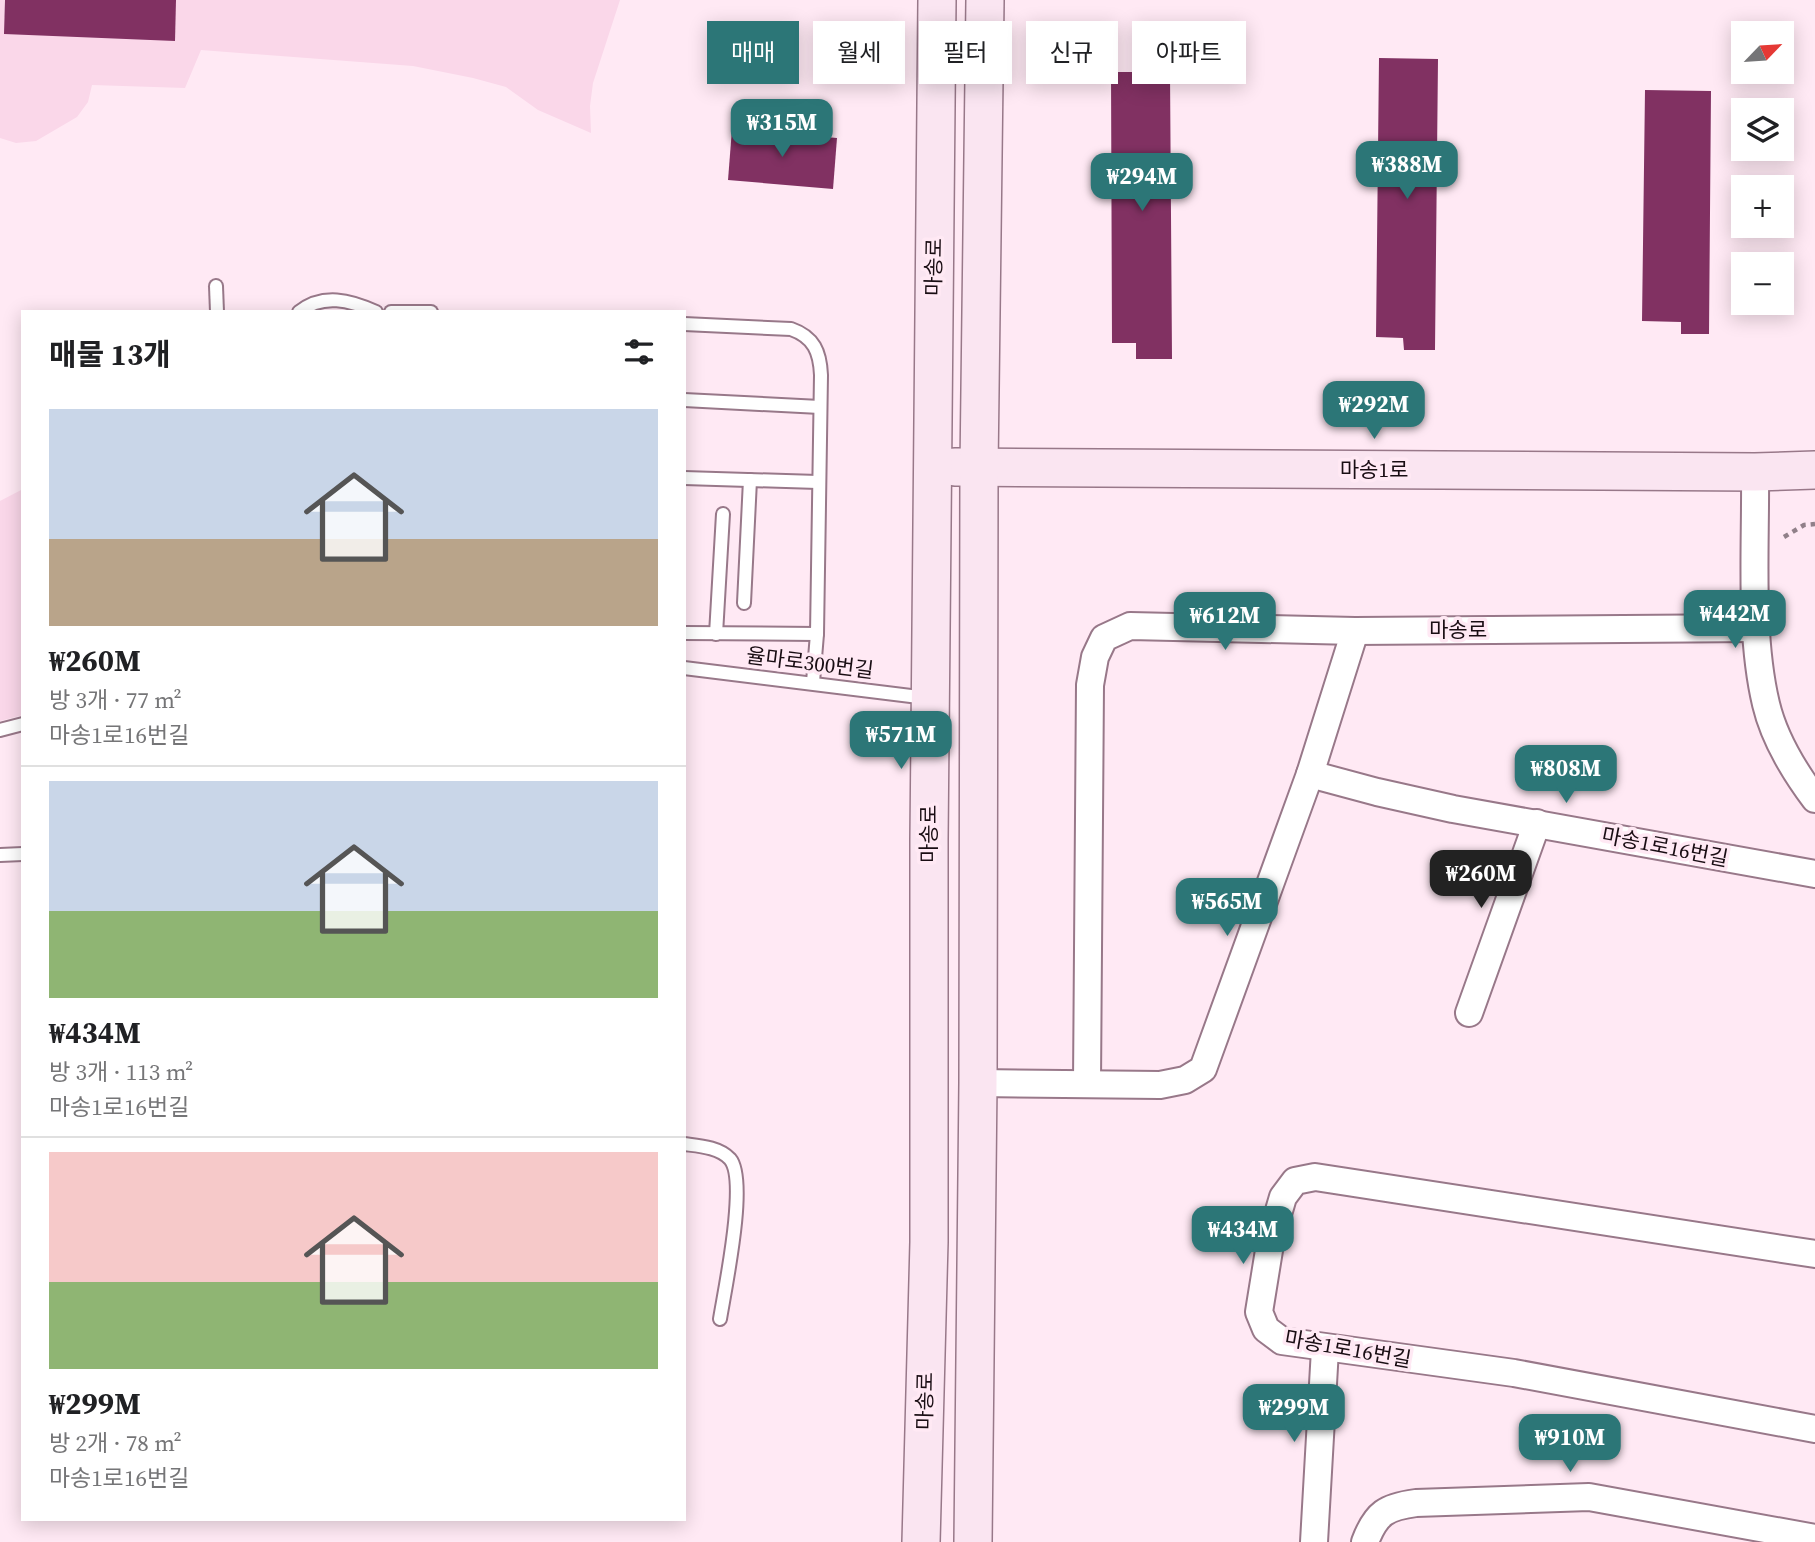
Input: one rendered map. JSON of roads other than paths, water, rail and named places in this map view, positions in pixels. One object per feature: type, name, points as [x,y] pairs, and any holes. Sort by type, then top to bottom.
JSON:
[{"type":"street","name":"마송로","points":[[921,1542],[929,1242],[930,699],[937,0]]},
{"type":"street","points":[[973,1542],[978,1083],[979,468],[985,0]]},
{"type":"street","name":"마송1로","points":[[933,467],[1755,472],[1815,470]]},
{"type":"street","points":[[1755,472],[1757,628],[1766,706],[1798,776],[1815,799]]},
{"type":"street","name":"마송로","points":[[1087,1082],[1090,685],[1096,657],[1104,638],[1130,626],[1355,631],[1757,628]]},
{"type":"street","points":[[978,1083],[1087,1082],[1160,1085],[1185,1080],[1203,1069],[1310,774],[1355,631]]},
{"type":"street","name":"마송1로16번길","points":[[1310,774],[1390,795],[1815,874]]},
{"type":"street","points":[[1469,1013],[1537,823]]},
{"type":"street","name":"마송1로16번길","points":[[1815,1254],[1315,1177],[1295,1181],[1283,1197],[1271,1238],[1259,1312],[1266,1329],[1282,1341],[1514,1373],[1815,1429]]},
{"type":"street","points":[[1314,1542],[1325,1349]]},
{"type":"street","points":[[1366,1542],[1373,1523],[1391,1506],[1589,1497],[1815,1538]]},
{"type":"lane","points":[[216,286],[217,310]]},
{"type":"lane","points":[[302,310],[320,300],[336,299],[356,302],[372,310]]},
{"type":"lane","points":[[686,324],[791,329],[804,334],[815,344],[821,359],[817,634],[813,682]]},
{"type":"lane","points":[[686,400],[820,407]]},
{"type":"lane","points":[[686,478],[818,482]]},
{"type":"lane","points":[[744,603],[750,480]]},
{"type":"lane","points":[[716,634],[723,514]]},
{"type":"lane","points":[[686,633],[817,634]]},
{"type":"lane","name":"율마로300번길","points":[[686,668],[813,682],[930,699]]},
{"type":"lane","points":[[0,730],[21,725]]},
{"type":"lane","points":[[0,855],[21,854]]},
{"type":"lane","points":[[686,1144],[717,1150],[729,1157],[736,1169],[738,1191],[720,1319]]}]
